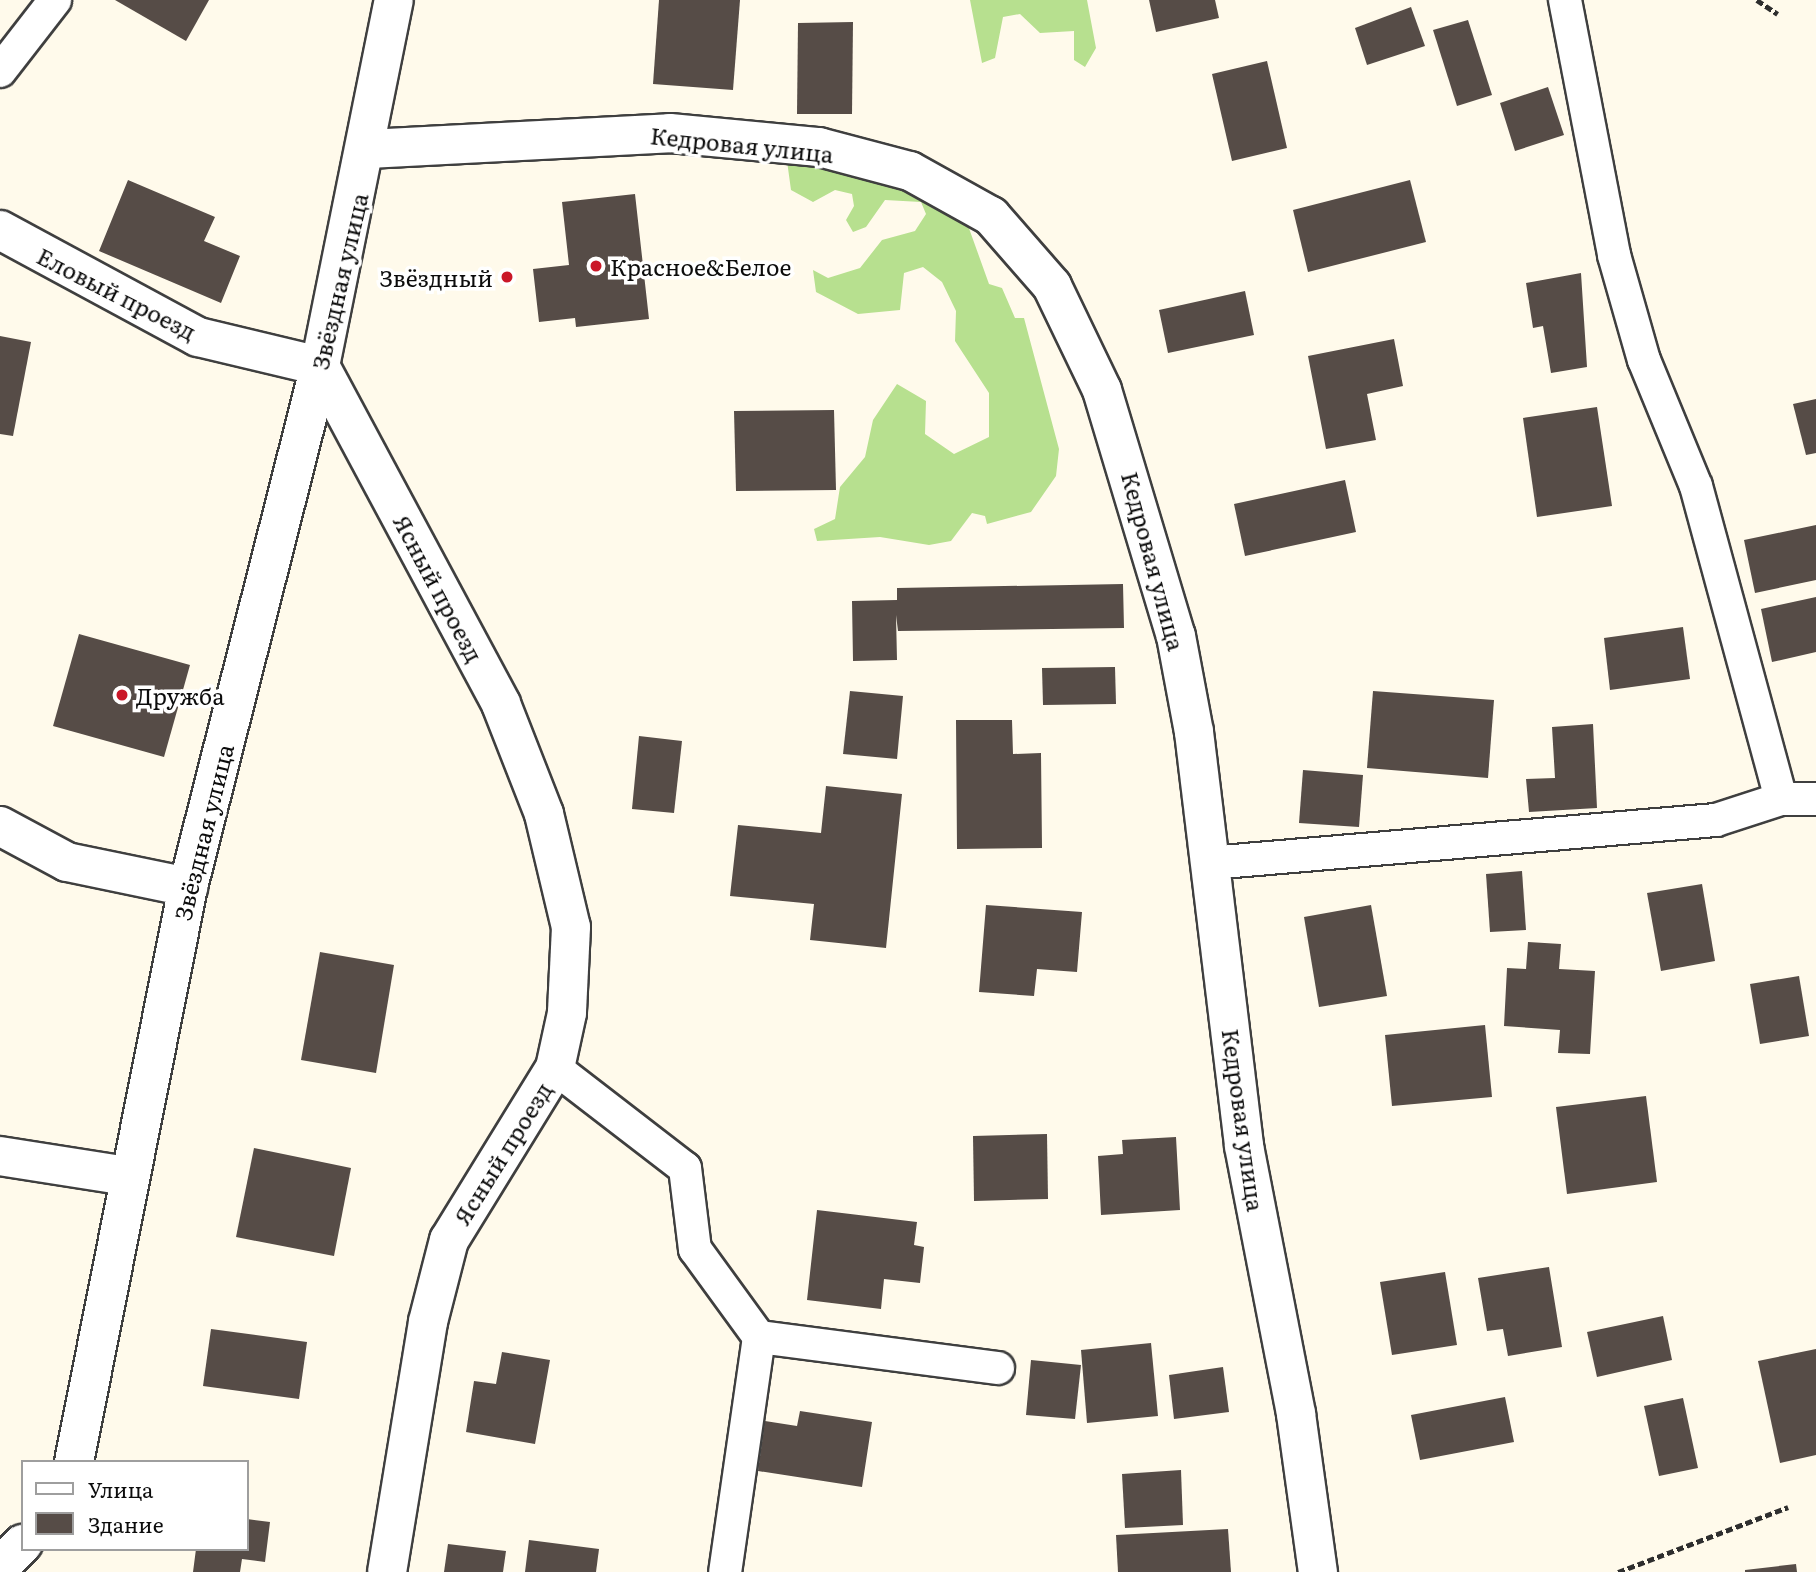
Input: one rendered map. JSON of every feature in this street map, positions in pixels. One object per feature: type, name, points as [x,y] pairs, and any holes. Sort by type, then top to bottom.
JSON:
[{"type":"street","name":"Звёздная улица","points":[[74,1460],[127,1176],[188,887],[320,366],[368,149],[394,0]]},
{"type":"street","name":"Кедровая улица","points":[[368,149],[670,133],[819,147],[909,171],[991,216],[1052,286],[1102,390],[1177,636],[1210,863],[1244,1146],[1296,1414],[1318,1572]]},
{"type":"street","name":"Еловый проезд","points":[[0,230],[198,337],[320,366]]},
{"type":"street","name":"Ясный проезд","points":[[320,366],[501,704],[544,814],[571,927],[567,1013],[555,1068],[449,1240],[428,1322],[387,1572]]},
{"type":"street","points":[[0,826],[67,862],[188,887]]},
{"type":"street","points":[[0,1156],[127,1176]]},
{"type":"street","points":[[0,1566],[21,1546]]},
{"type":"lane","points":[[0,71],[55,0]]},
{"type":"lane","points":[[1565,0],[1614,255],[1644,360],[1696,486],[1781,799]]},
{"type":"lane","points":[[1210,863],[1716,820],[1781,799],[1816,799]]},
{"type":"lane","points":[[555,1068],[685,1168],[695,1249],[759,1338],[725,1572]]},
{"type":"lane","points":[[759,1338],[998,1368]]},
{"type":"path","points":[[1757,0],[1779,14]]},
{"type":"path","points":[[1618,1572],[1788,1507]]},
{"type":"green space","points":[[970,0],[1087,0],[1096,48],[1085,67],[1074,60],[1074,31],[1040,33],[1020,14],[1003,17],[995,58],[982,63]]},
{"type":"green space","points":[[848,146],[966,220],[989,284],[1002,288],[1015,318],[1024,318],[1059,449],[1056,476],[1031,512],[987,524],[985,516],[972,513],[951,541],[929,545],[880,537],[817,541],[814,529],[835,519],[840,487],[865,457],[873,420],[897,384],[926,401],[925,434],[954,454],[989,437],[989,393],[955,341],[956,311],[942,282],[923,267],[904,273],[900,310],[858,314],[816,292],[813,270],[828,278],[860,268],[882,240],[915,231],[926,214],[921,202],[885,200],[866,227],[853,232],[846,220],[854,206],[852,194],[835,190],[813,202],[791,190],[787,161]]},
{"type":"building","points":[[115,0],[209,0],[186,41]]},
{"type":"building","points":[[659,0],[740,0],[733,90],[653,84]]},
{"type":"building","points":[[1149,0],[1215,0],[1219,18],[1156,32]]},
{"type":"building","points":[[1411,7],[1425,46],[1367,65],[1355,28]]},
{"type":"building","points":[[1468,20],[1492,95],[1457,106],[1433,30]]},
{"type":"building","points":[[853,22],[852,114],[797,114],[798,23]]},
{"type":"building","points":[[1267,61],[1287,148],[1232,161],[1212,74]]},
{"type":"building","points":[[1548,87],[1564,135],[1515,151],[1500,103]]},
{"type":"building","points":[[128,180],[215,217],[204,241],[240,256],[221,303],[99,251]]},
{"type":"building","points":[[1410,180],[1426,242],[1308,272],[1293,210]]},
{"type":"building","points":[[635,194],[649,319],[576,327],[575,318],[539,322],[533,269],[569,265],[562,202]]},
{"type":"building","points":[[1581,273],[1587,367],[1551,373],[1543,326],[1533,328],[1526,283]]},
{"type":"building","points":[[1245,291],[1254,335],[1168,353],[1159,310]]},
{"type":"building","points":[[0,336],[31,342],[13,436],[0,434]]},
{"type":"building","points":[[1394,339],[1403,386],[1367,394],[1376,440],[1326,449],[1308,356]]},
{"type":"building","points":[[1816,399],[1816,453],[1806,455],[1793,404]]},
{"type":"building","points":[[1597,407],[1612,506],[1537,517],[1523,418]]},
{"type":"building","points":[[834,410],[836,490],[736,491],[734,411]]},
{"type":"building","points":[[1345,480],[1356,532],[1245,556],[1234,504]]},
{"type":"building","points":[[1816,525],[1816,580],[1755,593],[1744,540]]},
{"type":"building","points":[[1123,584],[1124,628],[898,631],[896,615],[897,660],[853,661],[852,601],[897,600],[897,588]]},
{"type":"building","points":[[1816,597],[1816,652],[1772,662],[1761,609]]},
{"type":"building","points":[[1683,627],[1690,679],[1610,690],[1604,638]]},
{"type":"building","points":[[79,634],[190,665],[164,757],[53,726]]},
{"type":"building","points":[[1115,667],[1116,704],[1043,705],[1042,668]]},
{"type":"building","points":[[850,691],[903,696],[897,759],[843,754]]},
{"type":"building","points":[[1373,691],[1494,700],[1488,778],[1367,768]]},
{"type":"building","points":[[956,720],[1012,720],[1013,754],[1041,753],[1042,848],[957,849]]},
{"type":"building","points":[[1593,724],[1597,808],[1529,812],[1526,779],[1555,778],[1552,727]]},
{"type":"building","points":[[639,736],[682,741],[674,813],[632,809]]},
{"type":"building","points":[[1303,770],[1363,775],[1359,827],[1299,823]]},
{"type":"building","points":[[826,786],[902,794],[886,948],[810,940],[814,904],[730,896],[738,825],[821,833]]},
{"type":"building","points":[[1522,871],[1526,930],[1490,932],[1486,874]]},
{"type":"building","points":[[1702,884],[1715,961],[1661,971],[1647,893]]},
{"type":"building","points":[[986,905],[1082,912],[1077,972],[1037,969],[1034,996],[979,992]]},
{"type":"building","points":[[1371,905],[1387,996],[1319,1007],[1304,917]]},
{"type":"building","points":[[1528,942],[1561,944],[1559,969],[1595,971],[1590,1054],[1558,1053],[1560,1030],[1504,1026],[1507,968],[1526,969]]},
{"type":"building","points":[[320,952],[394,965],[376,1073],[301,1060]]},
{"type":"building","points":[[1799,976],[1809,1036],[1760,1044],[1750,984]]},
{"type":"building","points":[[1485,1025],[1492,1097],[1392,1106],[1385,1035]]},
{"type":"building","points":[[1646,1096],[1657,1182],[1567,1194],[1556,1107]]},
{"type":"building","points":[[1047,1134],[1048,1199],[974,1201],[973,1136]]},
{"type":"building","points":[[1176,1137],[1180,1210],[1101,1215],[1098,1156],[1123,1154],[1122,1140]]},
{"type":"building","points":[[254,1148],[351,1168],[334,1256],[236,1237]]},
{"type":"building","points":[[817,1210],[917,1222],[914,1245],[924,1247],[920,1283],[884,1279],[881,1309],[807,1300]]},
{"type":"building","points":[[1549,1267],[1562,1347],[1508,1356],[1503,1329],[1487,1331],[1478,1278]]},
{"type":"building","points":[[1445,1272],[1457,1345],[1392,1355],[1380,1282]]},
{"type":"building","points":[[1663,1316],[1672,1360],[1597,1377],[1587,1332]]},
{"type":"building","points":[[211,1329],[307,1342],[299,1399],[203,1386]]},
{"type":"building","points":[[1151,1343],[1158,1416],[1087,1423],[1081,1350]]},
{"type":"building","points":[[1816,1349],[1816,1455],[1780,1463],[1758,1361]]},
{"type":"building","points":[[502,1352],[550,1360],[535,1444],[466,1432],[474,1381],[496,1384]]},
{"type":"building","points":[[1031,1360],[1081,1365],[1075,1419],[1026,1415]]},
{"type":"building","points":[[1223,1367],[1229,1412],[1174,1419],[1169,1375]]},
{"type":"building","points":[[1505,1397],[1514,1442],[1420,1460],[1411,1415]]},
{"type":"building","points":[[1683,1398],[1698,1468],[1659,1476],[1644,1406]]},
{"type":"building","points":[[800,1411],[872,1422],[862,1487],[758,1471],[765,1421],[797,1426]]},
{"type":"building","points":[[1181,1470],[1183,1525],[1125,1528],[1122,1474]]},
{"type":"building","points":[[248,1519],[270,1522],[265,1562],[242,1559],[240,1572],[193,1572],[196,1551],[248,1551]]},
{"type":"building","points":[[1228,1529],[1231,1572],[1118,1572],[1116,1535]]},
{"type":"building","points":[[529,1540],[599,1549],[596,1572],[525,1572]]},
{"type":"building","points":[[448,1544],[506,1551],[503,1572],[444,1572]]},
{"type":"building","points":[[1796,1564],[1797,1572],[1745,1572],[1745,1570]]},
{"type":"place","name":"Красное&Белое","points":[[596,266]]},
{"type":"place","name":"Звёздный","points":[[507,277]]},
{"type":"place","name":"Дружба","points":[[122,695]]}]
